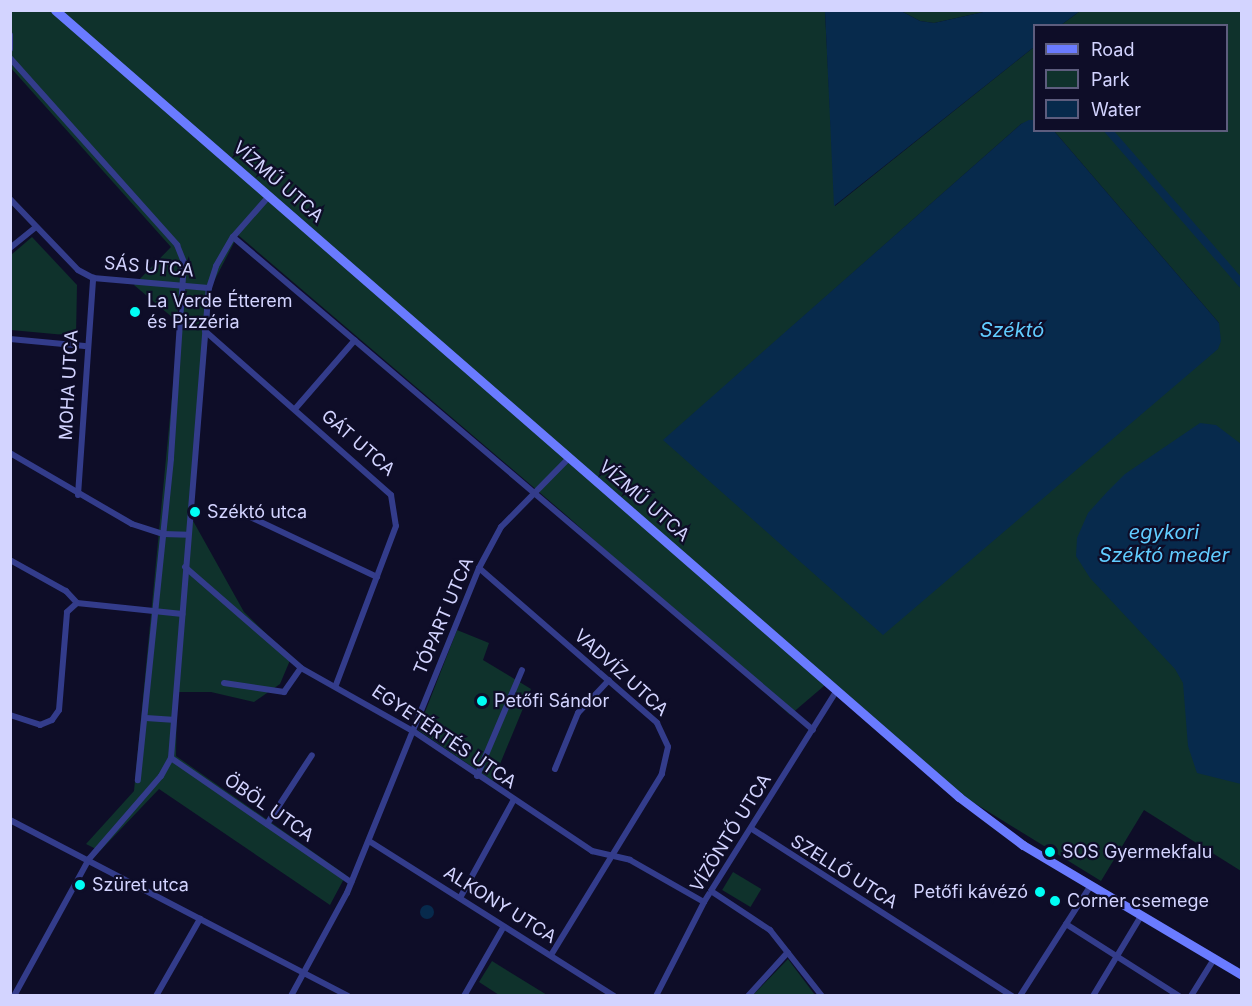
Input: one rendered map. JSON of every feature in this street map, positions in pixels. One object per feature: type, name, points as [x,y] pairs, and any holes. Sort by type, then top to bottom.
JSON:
[{"type":"main road","name":"VÍZMŰ UTCA","points":[[55,10],[569,458],[997,826],[1141,916],[1242,975]]},
{"type":"street","points":[[10,35],[10,49]]},
{"type":"street","points":[[10,58],[177,245],[184,262],[163,534],[138,780]]},
{"type":"street","points":[[14,996],[89,859],[161,776],[171,758],[172,720],[209,288],[216,266],[233,237],[269,196]]},
{"type":"street","name":"SÁS UTCA","points":[[10,198],[78,270],[93,278],[209,288]]},
{"type":"street","points":[[10,248],[36,227]]},
{"type":"street","points":[[233,237],[813,730]]},
{"type":"street","name":"MOHA UTCA","points":[[78,495],[86,346],[93,278]]},
{"type":"street","name":"GÁT UTCA","points":[[205,331],[391,495],[396,526],[336,685]]},
{"type":"street","points":[[10,339],[86,346]]},
{"type":"street","points":[[295,409],[356,340]]},
{"type":"street","points":[[10,453],[78,495],[132,524],[163,534],[188,535]]},
{"type":"street","name":"TÓPART UTCA","points":[[291,996],[307,971],[369,841],[479,567],[501,527],[569,458]]},
{"type":"street","points":[[246,515],[377,578]]},
{"type":"street","points":[[10,560],[66,591],[77,603],[182,614]]},
{"type":"street","name":"EGYETÉRTÉS UTCA","points":[[185,567],[301,668],[336,685],[413,731],[513,801],[592,851],[630,860],[704,902]]},
{"type":"street","name":"VADVÍZ UTCA","points":[[479,567],[657,723],[668,747],[662,774],[550,955]]},
{"type":"street","points":[[10,715],[34,725],[44,724],[56,716],[67,612],[77,603]]},
{"type":"street","points":[[224,683],[284,692],[301,668]]},
{"type":"street","points":[[477,776],[522,670]]},
{"type":"street","points":[[555,769],[578,713],[609,680]]},
{"type":"street","name":"VÍZÖNTŐ UTCA","points":[[656,996],[704,902],[752,829],[837,690]]},
{"type":"street","points":[[511,696],[526,702]]},
{"type":"street","points":[[146,718],[172,720]]},
{"type":"street","points":[[267,824],[312,755]]},
{"type":"street","name":"ÖBÖL UTCA","points":[[171,758],[351,882]]},
{"type":"street","points":[[460,898],[513,801]]},
{"type":"street","points":[[10,820],[89,859],[200,919],[307,971],[348,996]]},
{"type":"street","name":"SZELLŐ UTCA","points":[[752,829],[1012,996]]},
{"type":"street","name":"ALKONY UTCA","points":[[369,841],[503,928],[614,996]]},
{"type":"street","points":[[1020,996],[1091,885]]},
{"type":"street","points":[[711,891],[755,917],[788,952],[822,996]]},
{"type":"street","points":[[1093,995],[1118,958],[1141,916]]},
{"type":"street","points":[[156,996],[200,919]]},
{"type":"street","points":[[1066,924],[1179,996]]},
{"type":"street","points":[[464,996],[503,928]]},
{"type":"street","points":[[748,996],[788,952]]},
{"type":"street","points":[[1191,996],[1214,959]]},
{"type":"green space","points":[[10,11],[825,11],[835,206],[1033,48],[1033,120],[1021,124],[664,440],[1219,323],[1055,132],[1228,132],[1228,24],[1062,24],[1080,11],[1241,11],[1241,871],[1144,810],[1101,881],[966,798],[831,680],[790,715],[566,515],[238,235],[212,285],[192,519],[244,612],[291,658],[280,684],[254,702],[211,692],[177,692],[176,756],[346,875],[330,905],[159,789],[100,851],[86,844],[134,791],[179,323],[134,285],[171,247],[11,68]]},
{"type":"green space","points":[[901,11],[988,11],[934,23],[920,21]]},
{"type":"green space","points":[[32,237],[77,285],[76,336],[11,330],[11,255]]},
{"type":"green space","points":[[457,630],[489,643],[483,660],[531,689],[493,781],[418,730]]},
{"type":"green space","points":[[733,872],[761,889],[750,907],[722,890]]},
{"type":"green space","points":[[788,959],[815,995],[753,995]]},
{"type":"green space","points":[[492,961],[547,995],[499,995],[479,982]]},
{"type":"water","points":[[825,11],[901,11],[920,21],[934,23],[988,11],[1080,11],[1062,24],[1033,24],[1033,48],[834,206]]},
{"type":"water","name":"Széktó","points":[[1033,120],[1033,132],[1055,132],[1219,323],[1221,341],[1218,349],[883,635],[663,440],[1021,124]]},
{"type":"water","name":"egykori Széktó meder","points":[[1200,423],[1216,425],[1241,444],[1241,784],[1197,773],[1188,746],[1183,683],[1175,669],[1090,578],[1076,556],[1077,538],[1088,513],[1107,492],[1125,474]]},
{"type":"water","points":[[427,905],[432,907],[434,912],[432,917],[427,919],[422,917],[420,912],[422,907]]},
{"type":"waterway","points":[[1110,132],[1242,284]]},
{"type":"place","name":"La Verde Étterem és Pizzéria","points":[[135,312]]},
{"type":"place","name":"Széktó utca","points":[[195,512]]},
{"type":"place","name":"Petőfi Sándor","points":[[482,701]]},
{"type":"place","name":"SOS Gyermekfalu","points":[[1050,852]]},
{"type":"place","name":"Szüret utca","points":[[80,885]]},
{"type":"place","name":"Petőfi kávézó","points":[[1040,892]]},
{"type":"place","name":"Corner csemege","points":[[1055,901]]}]
